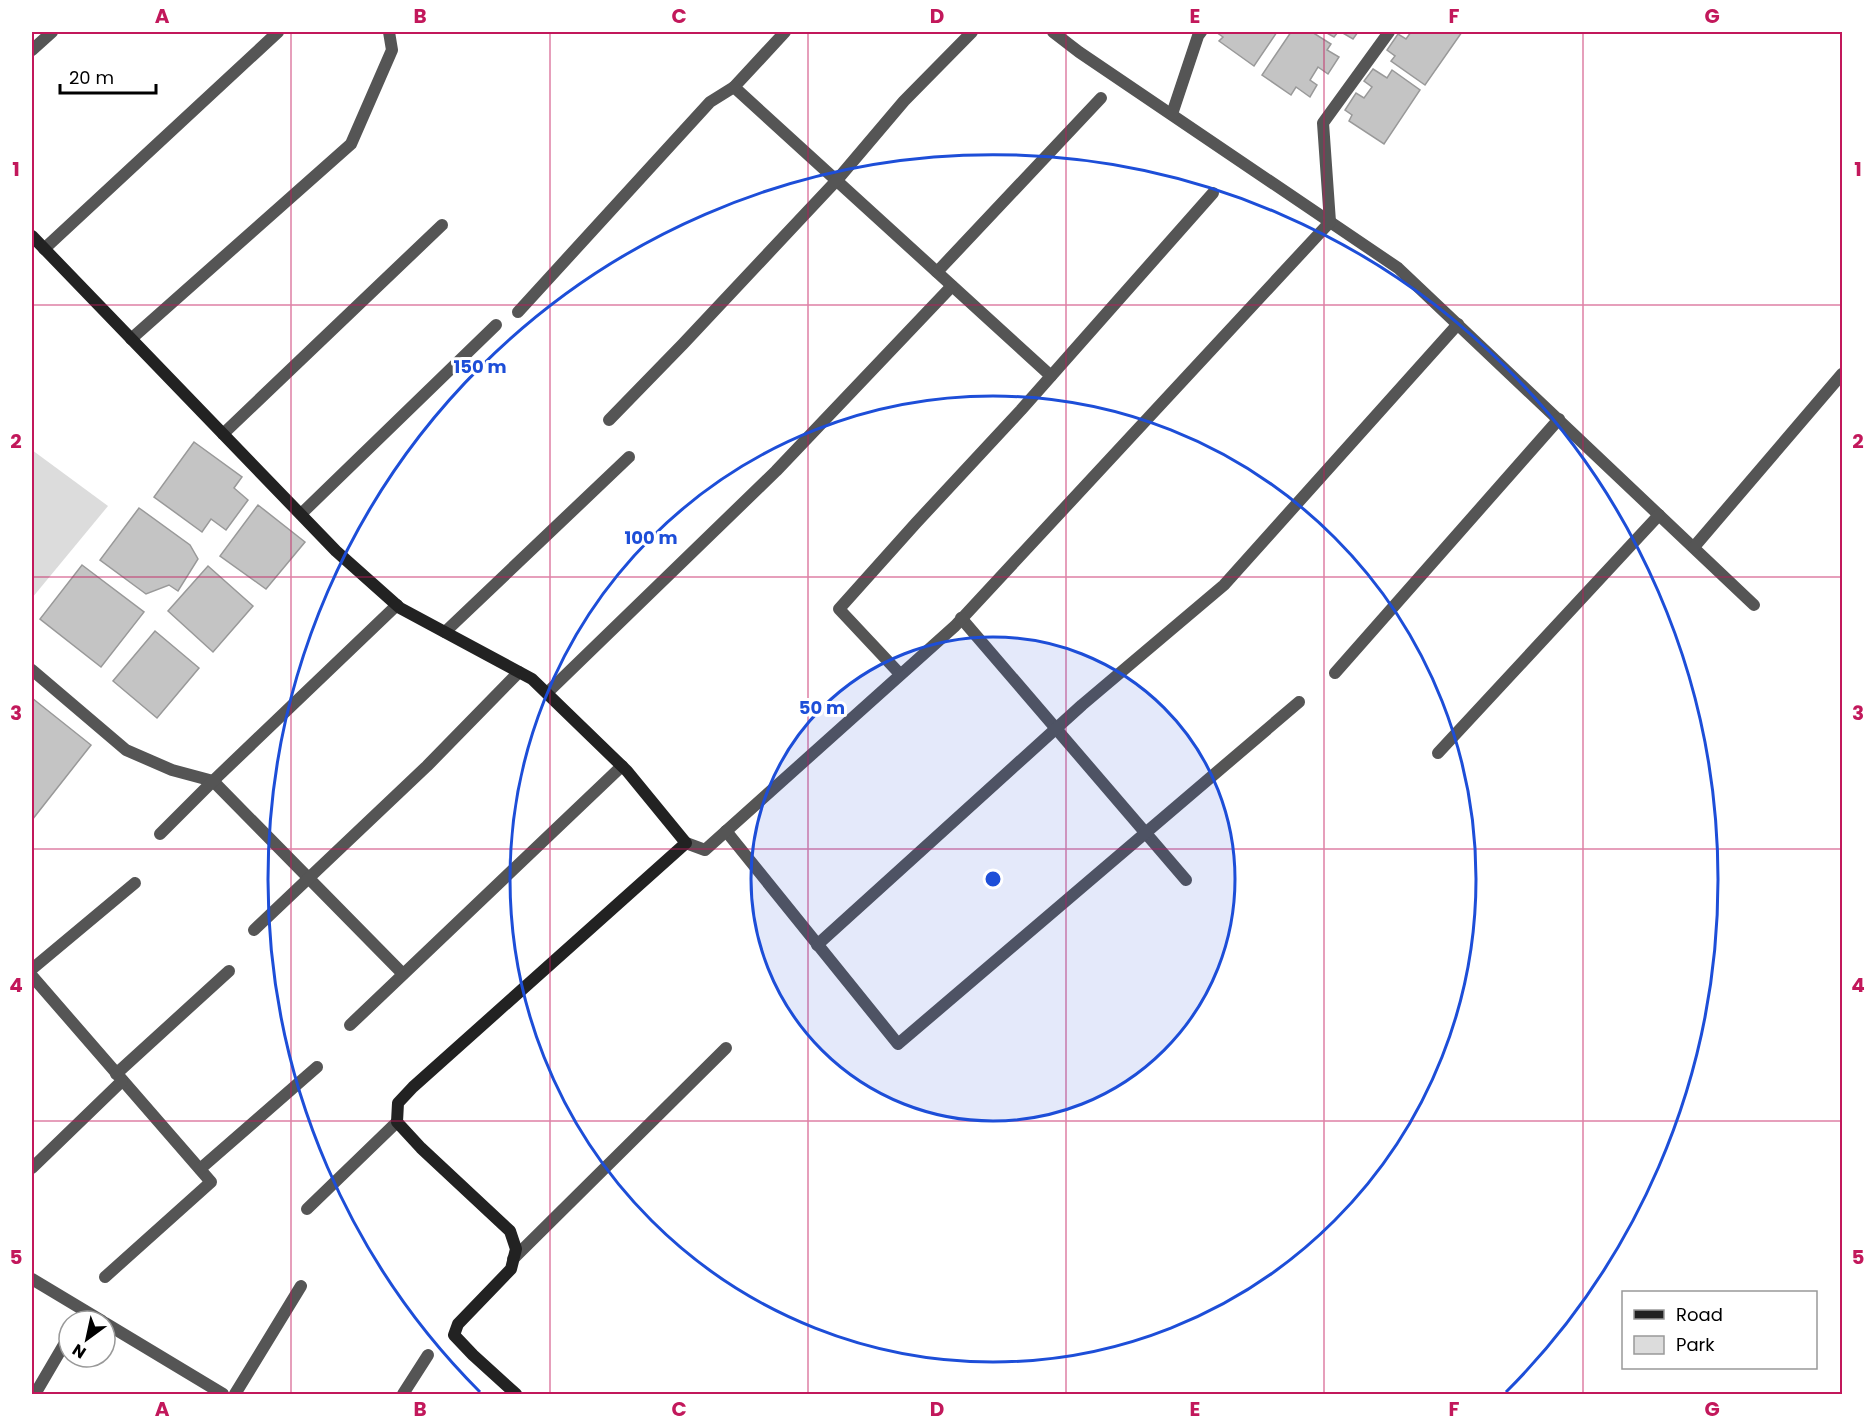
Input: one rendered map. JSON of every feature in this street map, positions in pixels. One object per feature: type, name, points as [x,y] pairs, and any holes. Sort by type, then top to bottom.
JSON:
[{"type":"street","points":[[32,50],[52,32]]},
{"type":"street","points":[[44,249],[278,32]]},
{"type":"street","points":[[131,339],[351,144],[392,50],[389,32]]},
{"type":"street","points":[[518,312],[710,102],[734,87],[785,32]]},
{"type":"street","points":[[609,420],[692,336],[837,180],[904,101],[972,32]]},
{"type":"street","points":[[1053,32],[1079,52],[1398,268],[1754,605]]},
{"type":"street","points":[[1172,114],[1197,36],[1201,32]]},
{"type":"street","points":[[32,236],[336,551],[397,605],[532,679],[622,766],[686,843],[705,850],[961,618],[1330,222],[1323,123],[1389,32]]},
{"type":"street","points":[[734,87],[1051,376]]},
{"type":"street","points":[[937,272],[1101,98]]},
{"type":"street","points":[[900,674],[839,609],[1051,376],[1213,192]]},
{"type":"street","points":[[223,434],[442,225]]},
{"type":"street","points":[[547,693],[776,471],[952,286]]},
{"type":"street","points":[[817,945],[1056,728],[1224,585],[1458,324]]},
{"type":"street","points":[[301,514],[496,325]]},
{"type":"street","points":[[1694,547],[1842,374]]},
{"type":"street","points":[[1335,673],[1559,419]]},
{"type":"street","points":[[445,632],[629,457]]},
{"type":"street","points":[[1438,753],[1659,515]]},
{"type":"street","points":[[160,834],[397,605]]},
{"type":"street","points":[[961,618],[1186,880]]},
{"type":"street","points":[[32,670],[126,750],[172,770],[213,781],[403,974]]},
{"type":"street","points":[[254,930],[427,766],[519,672]]},
{"type":"street","points":[[726,831],[898,1044],[1299,702]]},
{"type":"street","points":[[350,1025],[622,766]]},
{"type":"street","points":[[307,1209],[397,1122],[398,1103],[413,1087],[686,843]]},
{"type":"street","points":[[32,969],[135,883]]},
{"type":"street","points":[[32,1168],[119,1077],[229,971]]},
{"type":"street","points":[[32,976],[211,1182],[105,1277]]},
{"type":"street","points":[[513,1259],[726,1048]]},
{"type":"street","points":[[200,1169],[317,1067]]},
{"type":"street","points":[[397,1122],[421,1148],[510,1231],[516,1249],[511,1269],[458,1324],[454,1335],[472,1355],[516,1395]]},
{"type":"street","points":[[32,1279],[72,1309]]},
{"type":"street","points":[[235,1395],[301,1286]]},
{"type":"street","points":[[117,1331],[220,1394]]},
{"type":"street","points":[[403,1395],[428,1355]]},
{"type":"street","points":[[35,1395],[57,1357]]},
{"type":"green space","points":[[32,450],[108,506],[32,598]]},
{"type":"building","points":[[1216,32],[1277,32],[1254,66],[1219,41],[1223,37]]},
{"type":"building","points":[[1291,32],[1312,32],[1331,44],[1327,50],[1339,57],[1328,74],[1318,67],[1310,80],[1317,85],[1310,97],[1296,87],[1291,95],[1262,75]]},
{"type":"building","points":[[1325,32],[1338,32],[1334,37]]},
{"type":"building","points":[[1341,32],[1358,32],[1353,39]]},
{"type":"building","points":[[1411,32],[1462,32],[1425,85],[1391,61],[1395,56],[1387,50],[1398,34],[1406,39]]},
{"type":"building","points":[[1373,69],[1387,78],[1392,70],[1420,90],[1384,144],[1349,121],[1352,115],[1345,110],[1356,93],[1364,98],[1372,87],[1364,81]]},
{"type":"building","points":[[194,442],[242,477],[234,488],[248,500],[226,530],[211,519],[202,532],[154,497]]},
{"type":"building","points":[[258,505],[305,542],[266,589],[220,556]]},
{"type":"building","points":[[139,508],[190,545],[198,559],[178,591],[169,585],[146,594],[100,560]]},
{"type":"building","points":[[82,565],[144,612],[101,667],[40,619]]},
{"type":"building","points":[[208,566],[253,606],[213,652],[168,611]]},
{"type":"building","points":[[155,631],[199,668],[157,718],[113,681]]},
{"type":"building","points":[[32,698],[91,745],[32,820]]}]
